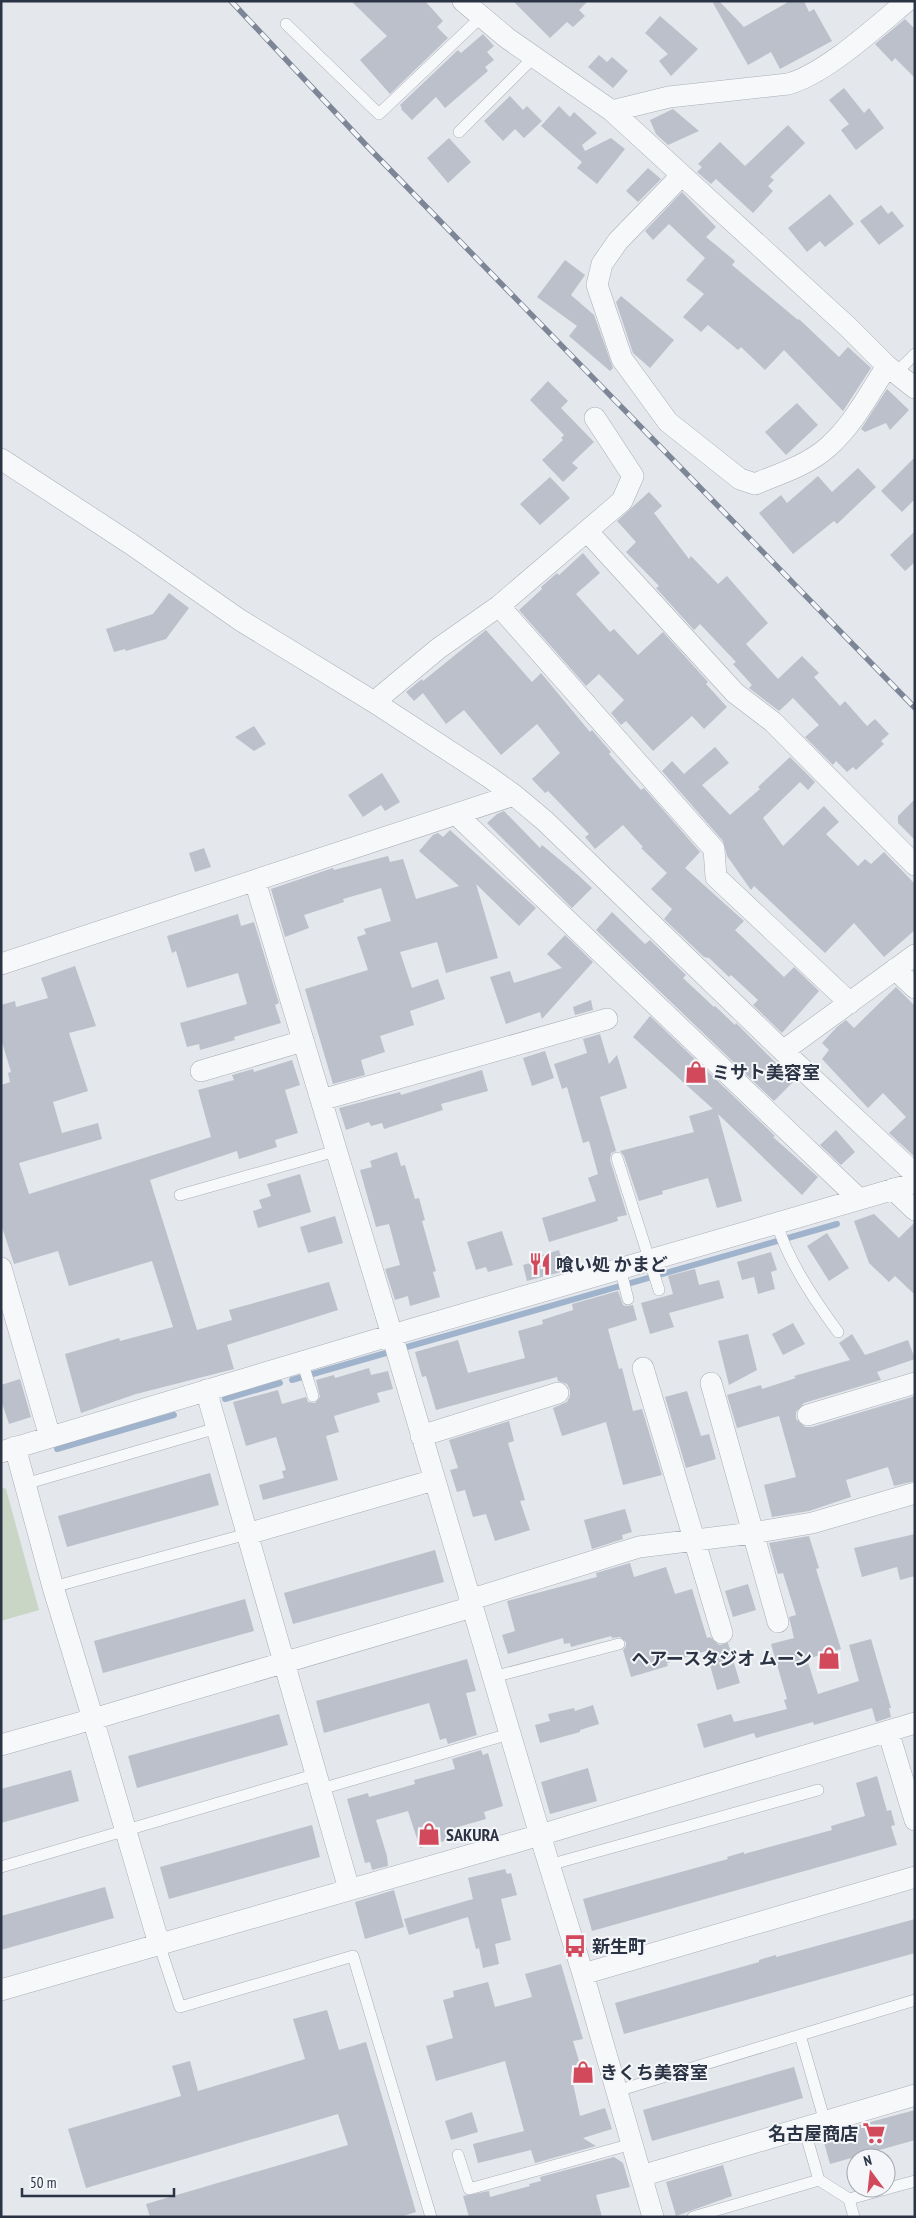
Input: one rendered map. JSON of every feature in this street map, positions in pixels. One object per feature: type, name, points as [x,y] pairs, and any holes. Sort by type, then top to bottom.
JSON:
[{"type":"street","points":[[463,1],[534,57],[612,111],[848,326],[891,370],[915,388]]},
{"type":"street","points":[[612,111],[669,97],[788,84],[804,79],[867,35],[907,1]]},
{"type":"street","points":[[682,176],[618,241],[602,264],[597,285],[622,360],[668,422],[740,479],[755,484],[802,463],[826,449],[846,430],[891,370]]},
{"type":"street","points":[[374,702],[439,648],[499,606],[622,501],[633,476],[595,418]]},
{"type":"street","points":[[1,459],[131,544],[240,620],[374,702],[514,795],[545,821],[783,1051],[915,1174]]},
{"type":"street","points":[[587,531],[735,693],[773,722],[915,865]]},
{"type":"street","points":[[499,606],[714,849],[716,876],[850,1003]]},
{"type":"street","points":[[1,964],[514,795]]},
{"type":"street","points":[[457,815],[859,1198]]},
{"type":"street","points":[[255,881],[392,1334],[509,1734],[583,1974],[653,2217]]},
{"type":"street","points":[[783,1051],[915,955]]},
{"type":"street","points":[[895,969],[915,988]]},
{"type":"street","points":[[321,1100],[607,1019]]},
{"type":"street","points":[[201,1071],[303,1041]]},
{"type":"street","points":[[159,1944],[53,1587],[25,1484],[8,1450],[206,1390],[305,1371],[392,1334],[624,1284],[780,1234],[859,1198],[915,1182]]},
{"type":"street","points":[[893,1189],[915,1210]]},
{"type":"street","points":[[1,1268],[50,1437]]},
{"type":"street","points":[[643,1368],[722,1632]]},
{"type":"street","points":[[711,1383],[778,1622]]},
{"type":"street","points":[[808,1415],[915,1383]]},
{"type":"street","points":[[206,1390],[349,1889]]},
{"type":"street","points":[[422,1436],[558,1393]]},
{"type":"street","points":[[247,1534],[434,1480]]},
{"type":"street","points":[[1,1745],[285,1662],[471,1604],[639,1547],[752,1533],[812,1523],[915,1493]]},
{"type":"street","points":[[1,1990],[540,1835],[915,1723]]},
{"type":"street","points":[[888,1731],[915,1820]]},
{"type":"street","points":[[583,1974],[915,1877]]},
{"type":"street","points":[[641,2176],[915,2095]]},
{"type":"lane","points":[[286,24],[379,114],[481,17]]},
{"type":"lane","points":[[459,132],[534,57]]},
{"type":"lane","points":[[891,370],[915,354]]},
{"type":"lane","points":[[180,1195],[336,1150]]},
{"type":"lane","points":[[617,1158],[654,1275]]},
{"type":"lane","points":[[780,1234],[820,1307],[838,1332]]},
{"type":"lane","points":[[305,1371],[313,1396]]},
{"type":"lane","points":[[25,1484],[217,1428]]},
{"type":"lane","points":[[53,1587],[247,1534]]},
{"type":"lane","points":[[493,1677],[619,1644]]},
{"type":"lane","points":[[1,1866],[125,1830],[509,1734]]},
{"type":"lane","points":[[549,1865],[818,1790]]},
{"type":"lane","points":[[159,1944],[180,2007],[353,1956],[431,2217]]},
{"type":"lane","points":[[617,2091],[915,2000]]},
{"type":"lane","points":[[800,2035],[825,2122]]},
{"type":"lane","points":[[804,2128],[819,2180],[849,2199],[854,2217]]},
{"type":"lane","points":[[458,2155],[469,2189],[632,2144]]},
{"type":"lane","points":[[694,2217],[819,2180]]},
{"type":"lane","points":[[849,2199],[915,2181]]},
{"type":"green space","points":[[1,1487],[6,1489],[39,1610],[1,1621]]},
{"type":"building","points":[[351,1],[425,1],[443,21],[437,27],[448,38],[390,94],[360,60],[387,36]]},
{"type":"building","points":[[513,1],[588,1],[579,10],[585,16],[573,27],[567,22],[550,38]]},
{"type":"building","points":[[719,1],[744,27],[790,1],[804,1],[809,12],[814,9],[832,41],[780,69],[771,52],[748,65],[713,3]]},
{"type":"building","points":[[660,16],[698,49],[671,76],[659,61],[668,54],[645,33]]},
{"type":"building","points":[[905,19],[915,29],[915,78],[895,58],[892,62],[875,44]]},
{"type":"building","points":[[483,34],[494,46],[487,52],[494,60],[485,67],[488,71],[445,108],[436,97],[412,120],[401,109],[400,105],[458,50],[461,53]]},
{"type":"building","points":[[599,55],[607,62],[612,57],[628,71],[613,88],[588,67]]},
{"type":"building","points":[[844,88],[864,113],[869,108],[884,128],[856,150],[841,130],[849,124],[829,100]]},
{"type":"building","points":[[510,96],[523,110],[527,106],[542,121],[524,138],[515,129],[503,141],[484,121]]},
{"type":"building","points":[[559,106],[570,117],[574,112],[597,133],[582,145],[585,151],[611,138],[625,149],[597,184],[577,168],[582,162],[541,126]]},
{"type":"building","points":[[673,109],[699,131],[668,145],[656,134],[650,120]]},
{"type":"building","points":[[788,125],[805,143],[770,177],[774,180],[768,186],[773,191],[753,213],[716,179],[711,184],[697,172],[702,167],[698,164],[720,142],[745,166]]},
{"type":"building","points":[[449,138],[471,162],[448,183],[427,158]]},
{"type":"building","points":[[648,168],[661,179],[638,202],[626,191]]},
{"type":"building","points":[[682,192],[716,227],[706,237],[735,261],[732,265],[799,319],[839,357],[848,347],[871,368],[843,411],[784,350],[765,370],[741,347],[738,350],[708,325],[701,332],[683,317],[704,294],[686,280],[705,258],[669,224],[653,240],[645,231]]},
{"type":"building","points":[[830,194],[854,224],[825,247],[820,241],[807,252],[788,228]]},
{"type":"building","points":[[881,205],[888,214],[892,211],[904,226],[879,245],[860,221]]},
{"type":"building","points":[[565,260],[585,275],[571,295],[594,315],[613,368],[610,371],[569,336],[577,326],[537,297]]},
{"type":"building","points":[[621,296],[674,340],[650,368],[633,353],[616,302]]},
{"type":"building","points":[[548,381],[568,401],[561,408],[594,442],[572,463],[578,468],[563,482],[542,460],[563,440],[561,438],[564,435],[530,400]]},
{"type":"building","points":[[887,389],[909,410],[890,430],[886,423],[865,432],[861,429]]},
{"type":"building","points":[[797,403],[818,425],[786,455],[765,432]]},
{"type":"building","points":[[915,457],[915,499],[902,512],[881,491]]},
{"type":"building","points":[[858,468],[876,487],[837,524],[834,521],[793,554],[759,513],[781,495],[787,503],[818,476],[832,492]]},
{"type":"building","points":[[550,477],[570,498],[540,525],[520,504]]},
{"type":"building","points":[[649,492],[662,506],[654,513],[689,559],[691,556],[718,584],[727,576],[768,623],[746,644],[778,679],[802,656],[819,673],[814,677],[840,706],[845,701],[867,726],[875,719],[889,734],[881,741],[884,744],[856,770],[853,767],[847,772],[836,761],[833,765],[805,737],[819,725],[793,698],[779,711],[749,688],[752,685],[733,664],[736,662],[700,624],[694,630],[656,588],[659,586],[626,552],[636,542],[617,521]]},
{"type":"building","points":[[915,531],[915,562],[905,571],[890,555]]},
{"type":"building","points":[[583,553],[600,573],[576,594],[610,632],[614,629],[638,655],[663,632],[708,682],[706,684],[727,707],[704,729],[692,716],[653,751],[626,721],[621,725],[611,713],[624,700],[599,674],[586,686],[519,610],[542,589],[541,587],[557,573],[559,575]]},
{"type":"building","points":[[169,593],[189,608],[166,639],[126,651],[125,649],[114,652],[106,629],[153,614]]},
{"type":"building","points":[[486,630],[532,682],[541,673],[590,732],[592,730],[611,752],[609,754],[641,790],[644,788],[700,852],[685,868],[744,921],[735,930],[784,977],[794,967],[819,991],[782,1033],[753,1005],[758,1000],[731,975],[729,977],[709,958],[704,957],[664,919],[672,909],[651,889],[667,873],[641,848],[643,847],[623,825],[595,849],[585,837],[589,834],[548,791],[545,793],[532,779],[560,753],[537,724],[501,755],[464,710],[446,724],[423,693],[414,701],[406,692],[422,679],[423,681]]},
{"type":"building","points":[[254,726],[266,744],[254,751],[235,737]]},
{"type":"building","points":[[715,747],[729,763],[702,785],[730,815],[760,789],[758,787],[790,757],[815,782],[808,790],[800,782],[763,818],[783,846],[824,806],[839,822],[826,834],[858,866],[865,859],[871,864],[884,852],[915,884],[915,930],[884,957],[854,923],[825,953],[754,886],[751,890],[727,856],[723,841],[662,771],[672,761],[684,774]]},
{"type":"building","points":[[382,773],[400,802],[385,811],[381,805],[363,817],[348,795]]},
{"type":"building","points":[[915,799],[915,840],[898,823],[898,816]]},
{"type":"building","points":[[504,811],[540,848],[542,845],[592,888],[572,908],[487,823],[497,814]]},
{"type":"building","points":[[450,830],[536,908],[519,926],[476,884],[498,958],[446,973],[437,942],[400,952],[412,988],[438,979],[445,999],[410,1011],[414,1025],[380,1036],[385,1052],[361,1060],[365,1075],[333,1084],[305,989],[368,970],[357,937],[366,934],[364,929],[391,921],[381,888],[343,899],[344,902],[304,915],[309,928],[285,937],[271,889],[333,868],[334,870],[388,856],[390,862],[403,859],[416,899],[459,886],[419,851],[433,835],[438,833],[443,837]]},
{"type":"building","points":[[204,848],[211,867],[195,872],[189,853]]},
{"type":"building","points":[[612,912],[645,944],[650,940],[686,975],[683,978],[735,1025],[736,1023],[794,1081],[774,1101],[596,930]]},
{"type":"building","points":[[238,914],[241,926],[254,922],[279,1003],[275,1005],[281,1023],[234,1037],[235,1040],[200,1050],[199,1044],[187,1047],[180,1023],[247,1004],[238,973],[187,988],[176,951],[172,953],[167,936]]},
{"type":"building","points":[[565,935],[593,962],[542,1019],[540,1012],[506,1024],[490,977],[510,971],[514,983],[562,968],[547,954]]},
{"type":"building","points":[[75,966],[96,1026],[69,1033],[88,1091],[53,1102],[62,1133],[98,1123],[102,1139],[19,1163],[29,1194],[211,1137],[198,1090],[234,1080],[232,1075],[253,1069],[254,1072],[292,1060],[300,1085],[285,1090],[298,1133],[275,1140],[277,1147],[239,1159],[237,1151],[150,1180],[197,1330],[232,1320],[229,1310],[329,1282],[338,1310],[227,1345],[234,1369],[136,1394],[81,1413],[65,1354],[119,1338],[120,1341],[173,1327],[152,1261],[69,1286],[58,1251],[14,1264],[1,1224],[1,1085],[10,1082],[8,1073],[11,1072],[1,1039],[1,1005],[15,1001],[16,1007],[48,998],[41,978]]},
{"type":"building","points":[[896,987],[915,1006],[915,1157],[889,1133],[906,1117],[883,1093],[868,1108],[822,1059],[829,1050],[822,1043],[837,1027],[846,1020],[854,1028]]},
{"type":"building","points":[[591,1000],[593,1010],[575,1015],[573,1007]]},
{"type":"building","points":[[650,1016],[775,1136],[773,1137],[818,1177],[802,1195],[718,1114],[742,1201],[717,1208],[708,1178],[662,1191],[663,1194],[639,1201],[624,1156],[620,1151],[694,1132],[689,1116],[713,1109],[633,1037]]},
{"type":"building","points":[[600,1034],[609,1064],[617,1055],[627,1088],[600,1097],[616,1151],[611,1153],[610,1160],[627,1215],[617,1217],[618,1221],[549,1242],[542,1218],[596,1201],[588,1178],[598,1174],[589,1141],[583,1143],[567,1087],[562,1089],[554,1064],[587,1053],[583,1039]]},
{"type":"building","points":[[545,1051],[554,1078],[532,1086],[523,1058]]},
{"type":"building","points":[[482,1070],[488,1091],[441,1104],[443,1110],[384,1129],[382,1123],[371,1126],[369,1122],[346,1130],[339,1108],[400,1092],[401,1095]]},
{"type":"building","points":[[836,1130],[855,1152],[841,1165],[820,1145]]},
{"type":"building","points":[[397,1152],[401,1166],[405,1165],[415,1199],[419,1198],[425,1220],[422,1221],[436,1271],[433,1272],[440,1297],[410,1306],[408,1296],[395,1300],[385,1269],[400,1265],[389,1224],[376,1227],[360,1170],[372,1167],[370,1161]]},
{"type":"building","points":[[300,1174],[311,1212],[258,1228],[253,1211],[262,1208],[259,1200],[271,1196],[267,1184]]},
{"type":"building","points":[[874,1214],[899,1238],[915,1222],[915,1295],[895,1276],[889,1282],[869,1263],[854,1221]]},
{"type":"building","points":[[335,1216],[343,1243],[308,1253],[300,1227]]},
{"type":"building","points":[[502,1231],[513,1265],[488,1272],[486,1267],[476,1270],[467,1242]]},
{"type":"building","points":[[827,1233],[849,1268],[829,1281],[807,1246]]},
{"type":"building","points":[[559,1250],[565,1271],[527,1281],[523,1265],[543,1259],[542,1255]]},
{"type":"building","points":[[771,1252],[777,1270],[771,1272],[775,1289],[758,1294],[754,1277],[742,1280],[737,1262]]},
{"type":"building","points":[[695,1269],[699,1285],[719,1280],[724,1298],[669,1313],[674,1327],[650,1334],[641,1303],[673,1294],[668,1276]]},
{"type":"building","points":[[618,1291],[623,1305],[633,1305],[637,1320],[608,1329],[619,1369],[622,1368],[633,1411],[642,1409],[662,1475],[623,1485],[606,1422],[562,1436],[553,1408],[567,1402],[570,1390],[567,1384],[558,1381],[557,1377],[436,1410],[426,1376],[422,1377],[415,1352],[458,1340],[468,1373],[525,1358],[518,1331],[543,1324],[542,1320],[573,1310],[572,1304]]},
{"type":"building","points":[[793,1323],[805,1344],[783,1355],[772,1334]]},
{"type":"building","points":[[748,1334],[757,1370],[729,1385],[718,1341]]},
{"type":"building","points":[[852,1334],[865,1355],[908,1340],[915,1359],[877,1372],[881,1380],[804,1403],[796,1412],[796,1419],[805,1427],[812,1427],[915,1396],[915,1481],[894,1486],[888,1467],[846,1480],[851,1497],[809,1511],[772,1517],[764,1485],[796,1477],[779,1416],[737,1428],[727,1395],[761,1385],[762,1389],[796,1378],[794,1376],[850,1360],[839,1343]]},
{"type":"building","points":[[369,1368],[371,1375],[388,1371],[393,1389],[377,1393],[380,1402],[334,1416],[339,1432],[326,1436],[338,1480],[263,1500],[259,1485],[284,1478],[282,1471],[286,1470],[276,1437],[246,1446],[233,1402],[278,1390],[282,1404],[306,1397],[308,1402],[315,1403],[320,1397],[316,1380],[334,1375],[335,1378]]},
{"type":"building","points":[[20,1379],[31,1417],[9,1424],[1,1400],[1,1385]]},
{"type":"building","points":[[687,1391],[701,1436],[709,1434],[716,1459],[686,1468],[665,1397]]},
{"type":"building","points":[[509,1421],[514,1441],[508,1443],[525,1500],[520,1501],[530,1530],[495,1541],[486,1514],[473,1517],[465,1490],[457,1492],[450,1470],[458,1468],[449,1440]]},
{"type":"building","points":[[210,1473],[219,1505],[67,1547],[58,1516]]},
{"type":"building","points":[[625,1509],[632,1532],[622,1535],[623,1539],[592,1549],[584,1520]]},
{"type":"building","points":[[915,1534],[915,1576],[900,1580],[897,1567],[862,1577],[854,1548]]},
{"type":"building","points":[[809,1536],[819,1568],[816,1569],[841,1649],[807,1659],[818,1694],[859,1681],[849,1645],[871,1639],[891,1708],[889,1708],[891,1717],[876,1722],[872,1708],[814,1725],[813,1722],[756,1738],[754,1733],[704,1748],[697,1724],[731,1714],[734,1722],[787,1709],[784,1700],[787,1699],[771,1644],[794,1638],[789,1617],[796,1615],[783,1573],[778,1574],[769,1543]]},
{"type":"building","points":[[435,1550],[444,1582],[293,1624],[284,1593]]},
{"type":"building","points":[[630,1563],[634,1577],[666,1567],[675,1594],[692,1589],[707,1638],[710,1637],[719,1645],[728,1643],[740,1683],[717,1690],[706,1651],[667,1663],[668,1666],[631,1677],[623,1650],[626,1642],[620,1637],[612,1638],[611,1636],[571,1647],[570,1643],[564,1644],[563,1638],[508,1654],[502,1635],[515,1631],[507,1601],[597,1577],[596,1573]]},
{"type":"building","points":[[748,1584],[756,1610],[733,1617],[725,1591]]},
{"type":"building","points":[[245,1599],[254,1631],[103,1673],[94,1641]]},
{"type":"building","points":[[467,1659],[476,1691],[466,1693],[477,1735],[448,1744],[446,1738],[440,1740],[429,1703],[324,1733],[316,1701]]},
{"type":"building","points":[[593,1705],[599,1724],[580,1730],[580,1732],[540,1743],[535,1725],[550,1721],[548,1714],[574,1708],[575,1711]]},
{"type":"building","points":[[279,1714],[288,1745],[137,1788],[128,1756]]},
{"type":"building","points":[[481,1750],[483,1755],[488,1753],[503,1806],[484,1812],[486,1819],[451,1829],[454,1838],[420,1848],[408,1811],[376,1820],[387,1856],[388,1866],[372,1870],[370,1862],[365,1863],[347,1799],[368,1793],[369,1797],[415,1784],[414,1780],[455,1769],[452,1759]]},
{"type":"building","points":[[588,1768],[597,1801],[550,1814],[541,1782]]},
{"type":"building","points":[[71,1770],[79,1801],[1,1823],[1,1789]]},
{"type":"building","points":[[877,1776],[887,1811],[891,1810],[895,1825],[891,1826],[897,1845],[592,1931],[583,1899],[728,1859],[727,1857],[744,1852],[744,1854],[832,1830],[831,1826],[865,1816],[856,1783]]},
{"type":"building","points":[[312,1825],[320,1857],[169,1899],[160,1867]]},
{"type":"building","points":[[505,1869],[507,1874],[511,1873],[517,1895],[501,1899],[511,1940],[495,1944],[499,1964],[483,1968],[479,1948],[476,1949],[468,1917],[409,1935],[404,1919],[473,1899],[468,1878]]},
{"type":"building","points":[[105,1887],[114,1918],[1,1950],[1,1916]]},
{"type":"building","points":[[394,1890],[404,1927],[365,1939],[355,1902]]},
{"type":"building","points":[[915,1919],[915,1953],[624,2034],[615,2003],[759,1962],[759,1960],[776,1955],[776,1957]]},
{"type":"building","points":[[561,1964],[583,2039],[573,2041],[582,2071],[571,2074],[580,2116],[605,2108],[612,2129],[583,2138],[596,2146],[535,2163],[531,2150],[478,2163],[473,2144],[524,2131],[505,2061],[436,2081],[426,2046],[453,2038],[443,2000],[454,1997],[453,1991],[488,1982],[495,2007],[532,1997],[525,1974]]},
{"type":"building","points":[[327,2010],[339,2050],[366,2042],[416,2212],[400,2217],[150,2217],[146,2204],[348,2145],[338,2114],[86,2188],[68,2129],[181,2096],[172,2066],[190,2061],[198,2091],[305,2059],[293,2019]]},
{"type":"building","points":[[794,2067],[803,2098],[652,2141],[643,2110]]},
{"type":"building","points":[[915,2110],[915,2140],[887,2148],[846,2148],[846,2159],[830,2164],[822,2135]]},
{"type":"building","points":[[472,2112],[478,2132],[451,2140],[445,2121]]},
{"type":"building","points":[[614,2157],[623,2163],[630,2187],[596,2195],[602,2217],[469,2217],[463,2196],[489,2191],[490,2197],[530,2186],[529,2184],[541,2181],[540,2177]]},
{"type":"building","points":[[723,2165],[732,2196],[676,2216],[666,2182]]},
{"type":"waterway","points":[[407,1347],[837,1224]]},
{"type":"waterway","points":[[292,1380],[386,1353]]},
{"type":"waterway","points":[[225,1399],[280,1383]]},
{"type":"waterway","points":[[57,1449],[174,1415]]},
{"type":"railway","points":[[231,1],[365,144],[915,708]]},
{"type":"place","name":"ミサト美容室","points":[[696,1072]]},
{"type":"place","name":"喰い処 かまど","points":[[540,1264]]},
{"type":"place","name":"ヘアースタジオ ムーン","points":[[829,1658]]},
{"type":"place","name":"SAKURA","points":[[429,1834]]},
{"type":"place","name":"新生町","points":[[575,1946]]},
{"type":"place","name":"きくち美容室","points":[[583,2072]]},
{"type":"place","name":"名古屋商店","points":[[874,2133]]}]
